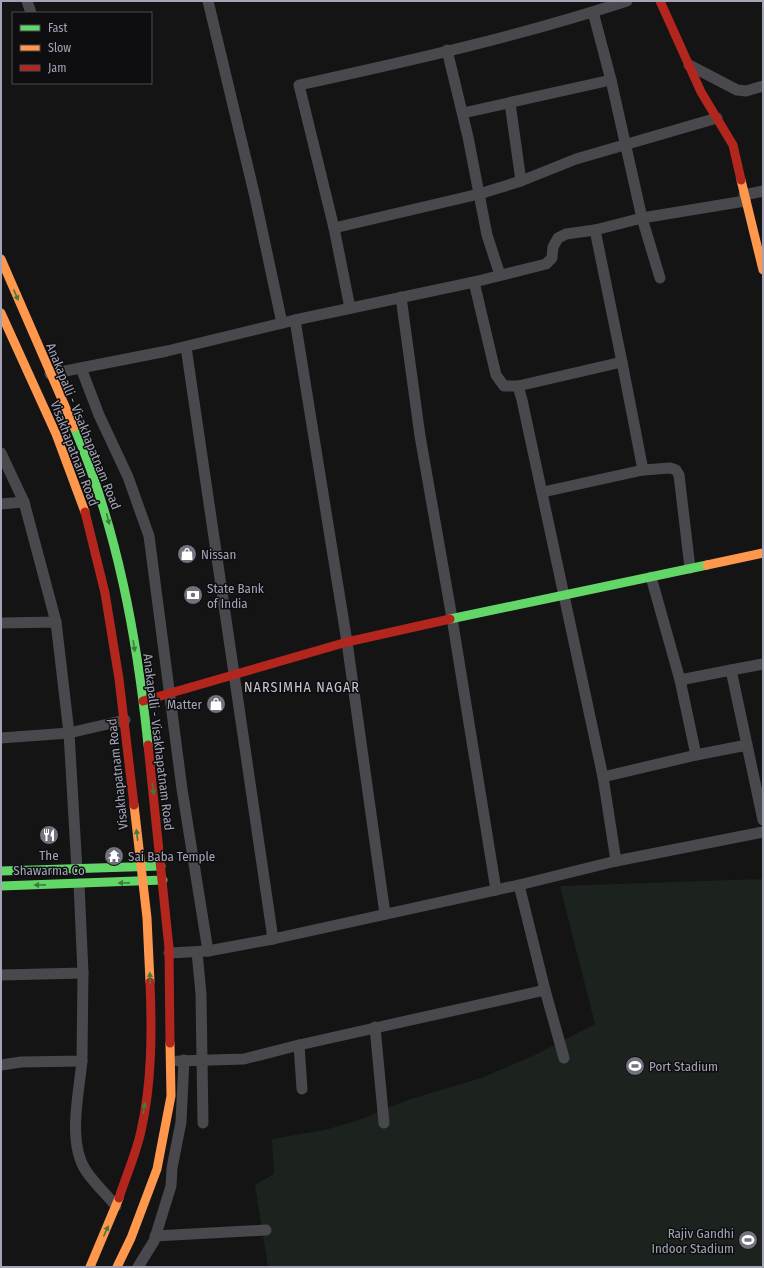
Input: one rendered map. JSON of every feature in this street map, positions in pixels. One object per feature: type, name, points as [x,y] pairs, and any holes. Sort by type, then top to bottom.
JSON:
[{"type":"main road","points":[[660,1],[708,106],[729,135],[733,145],[763,270]]},
{"type":"main road","name":"Anakapalli - Visakhapatnam Road","points":[[1,259],[74,429],[106,512],[126,593],[143,701],[163,880],[169,953],[171,1096],[157,1168],[131,1238],[117,1267]]},
{"type":"main road","name":"Visakhapatnam Road","points":[[1,312],[56,434],[87,519],[105,593],[124,720],[147,918],[152,1026],[150,1068],[141,1132],[116,1206],[90,1267]]},
{"type":"main road","points":[[143,701],[347,642],[452,618],[564,596],[763,553]]},
{"type":"main road","points":[[1,871],[77,870],[161,866]]},
{"type":"main road","points":[[1,886],[142,882],[163,880]]},
{"type":"street","points":[[27,1],[31,12]]},
{"type":"street","points":[[208,1],[255,197],[282,323]]},
{"type":"street","points":[[350,308],[334,228],[299,85],[447,50],[593,12],[627,1]]},
{"type":"street","points":[[593,12],[611,80],[624,144],[642,218],[660,278]]},
{"type":"street","points":[[447,50],[463,113],[487,235],[500,275]]},
{"type":"street","points":[[688,64],[737,90],[746,91],[763,86]]},
{"type":"street","points":[[463,113],[611,80]]},
{"type":"street","points":[[510,102],[521,181]]},
{"type":"street","points":[[334,228],[479,194],[521,181],[570,161],[717,118]]},
{"type":"street","points":[[50,374],[186,347],[295,320],[474,282],[546,264],[552,258],[553,247],[558,238],[566,234],[595,230],[642,218],[745,198],[763,191]]},
{"type":"street","points":[[595,230],[643,470]]},
{"type":"street","points":[[474,282],[496,375],[504,386],[518,386],[622,362]]},
{"type":"street","points":[[401,297],[420,436],[452,618],[496,890]]},
{"type":"street","points":[[295,320],[347,642],[385,914]]},
{"type":"street","points":[[186,347],[273,939]]},
{"type":"street","points":[[81,368],[99,415],[128,477],[149,536],[202,952],[201,994],[204,1124]]},
{"type":"street","points":[[518,386],[603,778],[616,861]]},
{"type":"street","points":[[1,454],[24,502],[56,622],[69,733],[77,870]]},
{"type":"street","points":[[542,492],[643,470],[670,468],[676,470],[679,475],[690,568]]},
{"type":"street","points":[[1,504],[24,502]]},
{"type":"street","points":[[651,576],[680,680],[696,756]]},
{"type":"street","points":[[1,623],[56,622]]},
{"type":"street","points":[[680,680],[763,664]]},
{"type":"street","points":[[731,670],[763,820]]},
{"type":"street","points":[[1,738],[69,733],[124,720]]},
{"type":"street","points":[[603,778],[748,745]]},
{"type":"street","points":[[169,953],[202,952],[273,939],[519,885],[616,861],[763,832]]},
{"type":"street","points":[[79,884],[83,973],[82,1062],[75,1130],[78,1153],[86,1170],[116,1206]]},
{"type":"street","points":[[519,885],[545,990],[564,1058]]},
{"type":"street","points":[[1,975],[83,973]]},
{"type":"street","points":[[171,1061],[244,1059],[375,1027],[545,990]]},
{"type":"street","points":[[375,1027],[384,1123]]},
{"type":"street","points":[[299,1045],[302,1089]]},
{"type":"street","points":[[138,1267],[155,1236],[171,1186],[172,1168],[180,1122],[184,1060]]},
{"type":"street","points":[[1,1065],[20,1062],[82,1062]]},
{"type":"street","points":[[155,1236],[266,1230]]},
{"type":"shaded area","name":"Port Stadium","points":[[763,879],[763,1267],[268,1267],[255,1185],[274,1174],[272,1139],[325,1130],[359,1120],[408,1100],[481,1078],[535,1055],[595,1024],[560,886]]},
{"type":"traffic: fast","points":[[74,427],[102,504],[123,583],[138,664],[148,745]]},
{"type":"traffic: fast","points":[[450,619],[707,565]]},
{"type":"traffic: fast","points":[[1,871],[161,866]]},
{"type":"traffic: fast","points":[[1,886],[163,880]]},
{"type":"traffic: slow","points":[[741,180],[763,270]]},
{"type":"traffic: slow","points":[[1,259],[74,427]]},
{"type":"traffic: slow","points":[[1,313],[56,434],[85,512]]},
{"type":"traffic: slow","points":[[707,565],[763,553]]},
{"type":"traffic: slow","points":[[134,805],[147,918],[150,982]]},
{"type":"traffic: slow","points":[[117,1267],[131,1238],[157,1169],[171,1096],[170,1043]]},
{"type":"traffic: slow","points":[[90,1267],[119,1198]]},
{"type":"traffic: jam","points":[[660,1],[701,92],[733,145],[741,180]]},
{"type":"traffic: jam","points":[[85,512],[105,593],[119,679],[134,805]]},
{"type":"traffic: jam","points":[[143,701],[347,642],[450,619]]},
{"type":"traffic: jam","points":[[148,745],[169,948],[170,1043]]},
{"type":"traffic: jam","points":[[119,1198],[134,1157],[145,1113],[151,1038],[150,982]]},
{"type":"place","name":"Nissan","points":[[187,554]]},
{"type":"place","name":"State Bank of India","points":[[193,595]]},
{"type":"place","name":"Matter","points":[[216,704]]},
{"type":"place","name":"The Shawarma Co","points":[[49,835]]},
{"type":"place","name":"Sai Baba Temple","points":[[114,856]]},
{"type":"place","name":"Port Stadium","points":[[635,1066]]},
{"type":"place","name":"Rajiv Gandhi Indoor Stadium","points":[[748,1240]]},
{"type":"district","name":"NARSIMHA NAGAR","points":[[302,687]]}]
